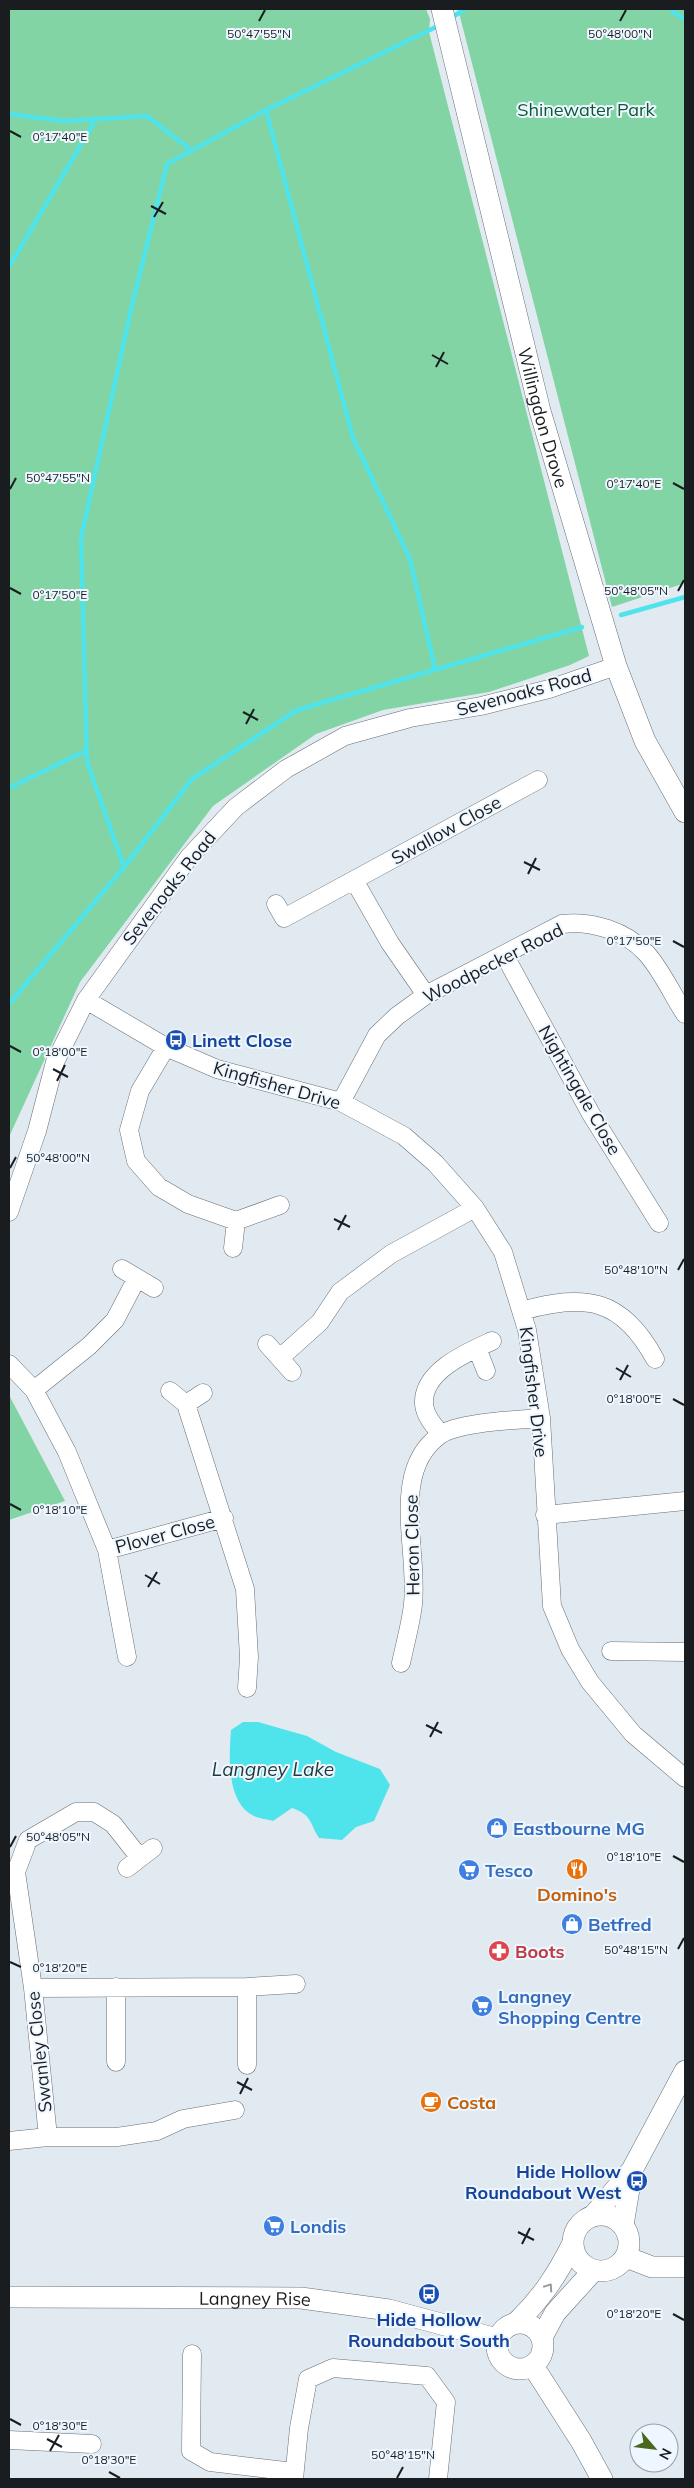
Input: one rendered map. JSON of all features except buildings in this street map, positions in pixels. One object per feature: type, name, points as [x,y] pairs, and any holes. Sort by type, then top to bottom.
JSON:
[{"type":"main road","name":"Willingdon Drove","points":[[442,9],[540,411],[616,666],[645,741],[685,812]]},
{"type":"main road","points":[[593,2271],[555,2313],[542,2337],[542,2353],[533,2366],[517,2369],[503,2362],[496,2348],[497,2339],[504,2328],[516,2323],[544,2294],[572,2245],[578,2226],[594,2216],[632,2170],[685,2071]]},
{"type":"main road","points":[[623,2226],[632,2170]]},
{"type":"main road","points":[[572,2245],[578,2261],[593,2271],[601,2272],[616,2268],[626,2256],[629,2240],[623,2226],[610,2216],[594,2216]]},
{"type":"main road","points":[[626,2256],[652,2267],[685,2266]]},
{"type":"main road","name":"Langney Rise","points":[[9,2297],[301,2298],[389,2310],[497,2339]]},
{"type":"main road","points":[[516,2323],[531,2325],[542,2337]]},
{"type":"main road","points":[[533,2366],[581,2441],[602,2479]]},
{"type":"street","name":"Sevenoaks Road","points":[[9,1212],[36,1131],[55,1062],[86,1000],[189,857],[236,807],[286,768],[345,736],[410,718],[481,706],[549,689],[616,666]]},
{"type":"street","name":"Swallow Close","points":[[276,904],[284,918],[538,780]]},
{"type":"street","points":[[354,880],[390,943],[426,995]]},
{"type":"street","name":"Woodpecker Road","points":[[341,1102],[377,1035],[396,1016],[426,995],[504,956],[562,924],[576,922],[597,926],[626,936],[646,953],[685,1014]]},
{"type":"street","name":"Nightingale Close","points":[[504,956],[592,1114],[659,1223]]},
{"type":"street","name":"Kingfisher Drive","points":[[86,1000],[166,1047],[216,1069],[341,1102],[404,1136],[435,1163],[475,1208],[502,1252],[522,1311],[533,1359],[541,1418],[552,1606],[570,1649],[590,1682],[633,1734],[685,1778]]},
{"type":"street","points":[[166,1047],[140,1091],[129,1130],[136,1161],[159,1187],[188,1204],[236,1221],[280,1205]]},
{"type":"street","points":[[280,1358],[320,1322],[340,1292],[391,1254],[475,1208]]},
{"type":"street","points":[[233,1248],[236,1221]]},
{"type":"street","points":[[34,1390],[88,1346],[116,1320],[130,1274],[154,1288]]},
{"type":"street","points":[[522,1311],[550,1303],[578,1301],[607,1308],[626,1318],[646,1343],[654,1359]]},
{"type":"street","points":[[267,1344],[292,1372]]},
{"type":"street","points":[[486,1371],[485,1345],[443,1368],[428,1386],[424,1404],[430,1420],[441,1434],[463,1427],[541,1418]]},
{"type":"street","points":[[9,1364],[34,1390],[67,1452],[107,1550],[127,1657]]},
{"type":"street","points":[[170,1391],[186,1404],[203,1393]]},
{"type":"street","name":"Plover Close","points":[[186,1404],[224,1518],[245,1589],[249,1657],[247,1688]]},
{"type":"street","name":"Heron Close","points":[[401,1663],[413,1603],[413,1546],[409,1507],[412,1476],[425,1451],[441,1434]]},
{"type":"street","points":[[546,1515],[685,1501]]},
{"type":"street","name":"Plover Close","points":[[107,1550],[224,1518]]},
{"type":"street","points":[[611,1651],[685,1652]]},
{"type":"street","name":"Swanley Close","points":[[48,2137],[33,1988],[16,1872],[28,1840],[76,1812],[94,1812],[113,1824],[140,1858]]},
{"type":"street","points":[[33,1988],[247,1987],[296,1984]]},
{"type":"street","points":[[116,1987],[116,2062]]},
{"type":"street","points":[[247,1987],[247,2065]]},
{"type":"street","name":"Swanley Close","points":[[9,2141],[48,2137],[117,2137],[157,2131],[183,2119],[235,2110]]},
{"type":"street","points":[[192,2354],[191,2451],[210,2462],[294,2476],[308,2379],[332,2368],[427,2376],[446,2402],[438,2479]]},
{"type":"street","points":[[9,2440],[92,2444]]},
{"type":"green space","points":[[9,9],[426,9],[430,19],[429,32],[589,656],[570,665],[489,692],[383,710],[316,734],[213,806],[80,982],[9,1137]]},
{"type":"green space","name":"Shinewater Park","points":[[458,9],[685,9],[685,583],[612,607]]},
{"type":"green space","points":[[9,1395],[65,1501],[9,1520]]},
{"type":"water","name":"Langney Lake","points":[[243,1722],[258,1722],[307,1736],[336,1752],[380,1769],[390,1785],[374,1821],[356,1827],[342,1840],[319,1838],[307,1816],[292,1808],[273,1821],[256,1817],[245,1810],[238,1801],[234,1790],[230,1765],[231,1730]]},
{"type":"waterway","points":[[451,18],[465,9]]},
{"type":"waterway","points":[[670,9],[680,17],[685,18]]},
{"type":"waterway","points":[[124,867],[87,762],[81,538],[132,305],[167,164],[266,110],[440,25]]},
{"type":"waterway","points":[[266,110],[353,438],[410,559],[435,669]]},
{"type":"waterway","points":[[9,114],[65,121],[147,116],[191,150]]},
{"type":"waterway","points":[[9,267],[96,119]]},
{"type":"waterway","points":[[621,615],[685,597]]},
{"type":"waterway","points":[[9,1004],[124,867],[192,779],[297,710],[582,627]]},
{"type":"waterway","points":[[9,788],[87,750]]},
{"type":"place","name":"Linett Close","points":[[176,1040]]},
{"type":"place","name":"Eastbourne MG","points":[[497,1828]]},
{"type":"place","name":"Domino's","points":[[577,1869]]},
{"type":"place","name":"Tesco","points":[[469,1870]]},
{"type":"place","name":"Betfred","points":[[572,1924]]},
{"type":"place","name":"Boots","points":[[499,1951]]},
{"type":"place","name":"Langney Shopping Centre","points":[[482,2006]]},
{"type":"place","name":"Costa","points":[[431,2102]]},
{"type":"place","name":"Hide Hollow Roundabout West","points":[[637,2181]]},
{"type":"place","name":"Londis","points":[[274,2226]]},
{"type":"place","name":"Hide Hollow Roundabout South","points":[[429,2294]]}]
